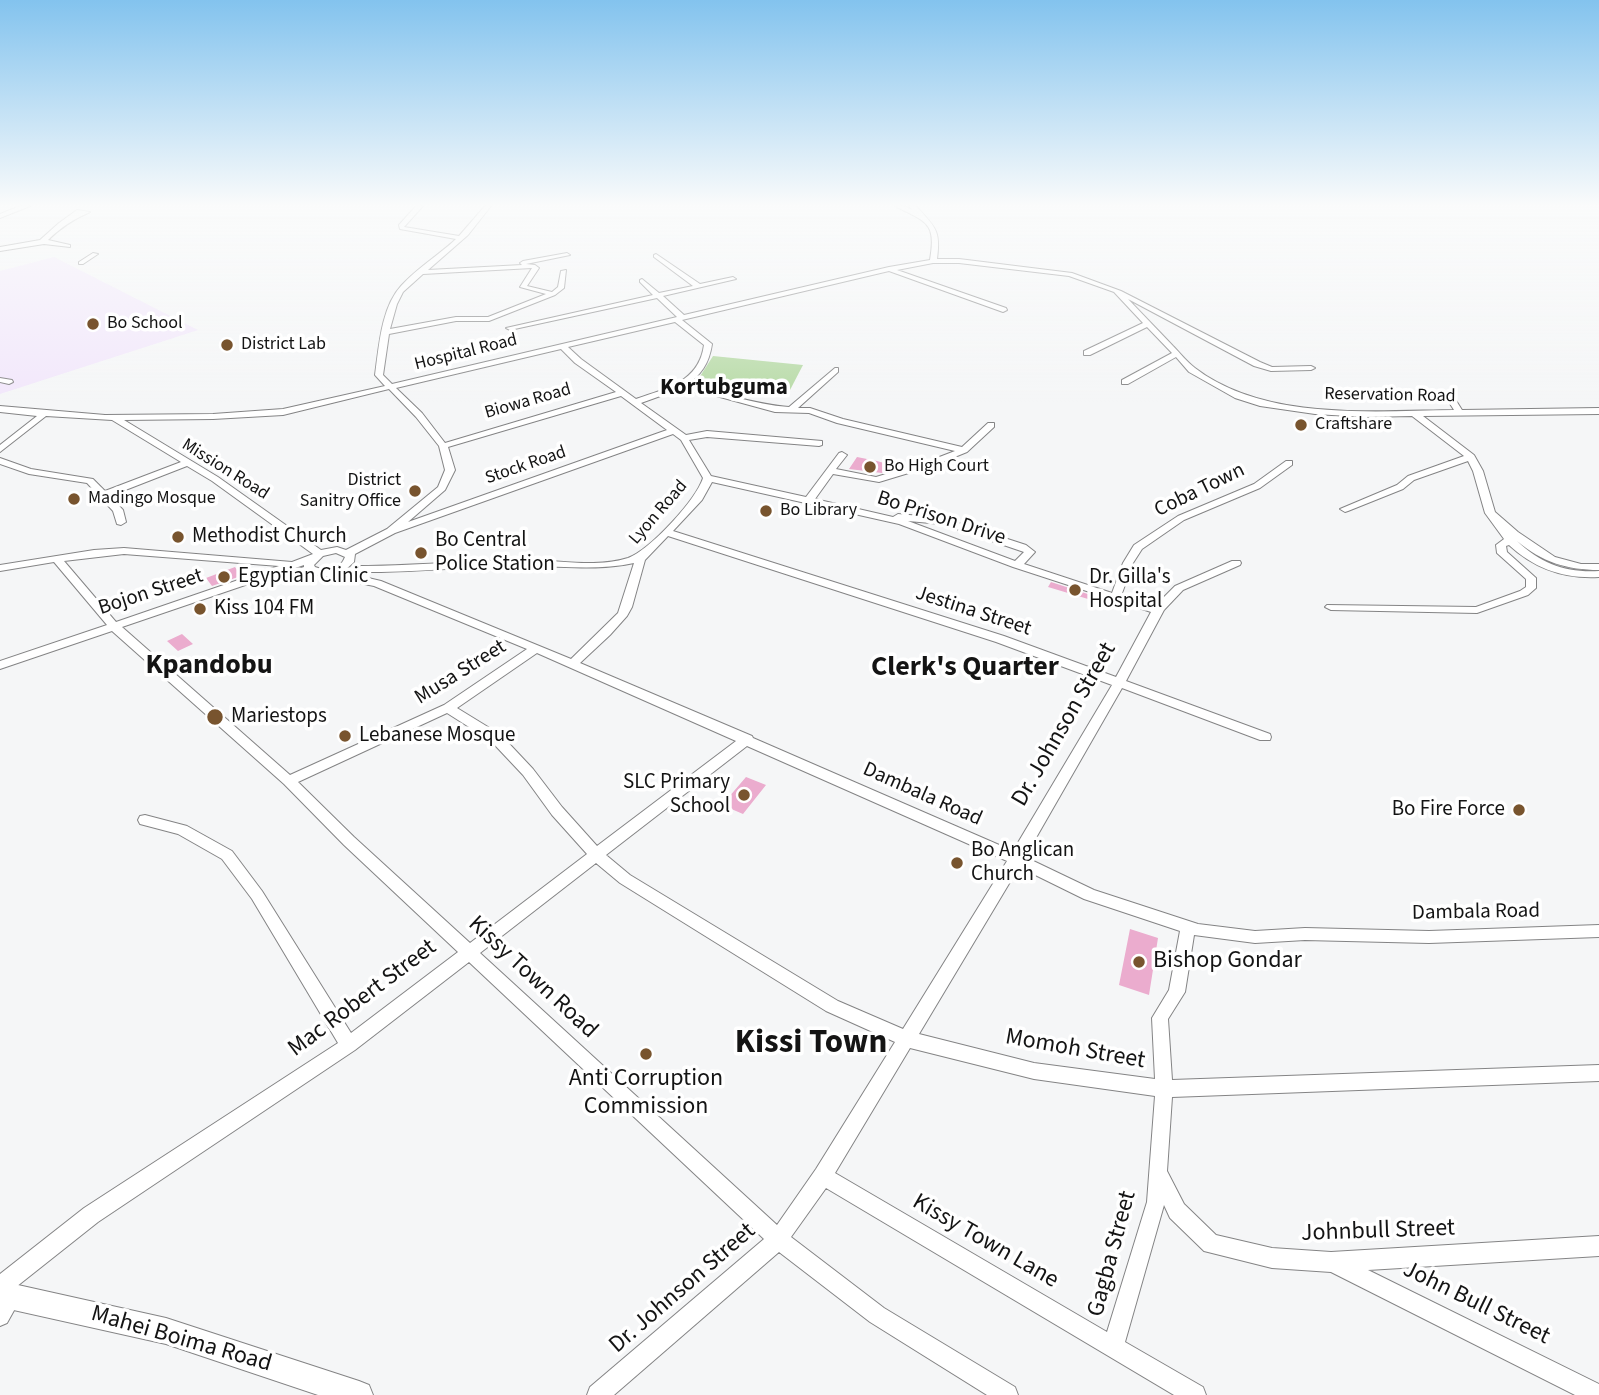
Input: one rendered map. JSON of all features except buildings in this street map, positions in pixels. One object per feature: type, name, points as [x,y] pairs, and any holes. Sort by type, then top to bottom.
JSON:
[{"type":"main road","name":"Mahei Boima Road","points":[[3,1298],[166,1331],[359,1395]]},
{"type":"street","points":[[331,573],[345,567],[350,557],[391,531],[447,481],[450,470],[443,446],[393,387],[379,375],[390,313],[398,293],[421,272],[443,271]]},
{"type":"street","points":[[534,271],[523,287],[553,293]]},
{"type":"street","points":[[387,332],[456,319],[489,319],[561,288],[564,271]]},
{"type":"street","points":[[677,271],[697,285]]},
{"type":"street","name":"Hospital Road","points":[[0,409],[43,415],[112,416],[241,416],[283,412],[876,271]]},
{"type":"street","points":[[897,271],[1003,310]]},
{"type":"street","name":"Reservation Road","points":[[1045,271],[1070,274],[1116,290],[1192,370],[1238,396],[1260,402],[1315,411],[1374,414],[1599,411]]},
{"type":"street","points":[[510,328],[733,279]]},
{"type":"street","points":[[636,402],[688,382],[702,368],[708,354],[708,344],[642,281]]},
{"type":"street","points":[[1116,290],[1256,364],[1271,369],[1311,368]]},
{"type":"street","points":[[1087,353],[1147,324]]},
{"type":"street","name":"Lyon Road","points":[[562,346],[684,438],[708,478],[707,484],[688,510],[643,555],[634,574],[623,613],[572,664]]},
{"type":"street","points":[[1125,382],[1176,354]]},
{"type":"street","points":[[791,410],[835,370]]},
{"type":"street","points":[[676,387],[709,392],[775,410],[810,411],[840,421],[964,450]]},
{"type":"street","name":"Biowa Road","points":[[443,446],[623,393]]},
{"type":"street","points":[[1447,393],[1460,413]]},
{"type":"street","points":[[1414,413],[1471,457],[1478,471],[1490,513],[1508,541],[1523,554],[1557,570],[1578,575],[1599,574]]},
{"type":"street","points":[[1374,414],[1428,426]]},
{"type":"street","points":[[0,449],[43,415]]},
{"type":"street","name":"Mission Road","points":[[112,416],[215,479],[314,560]]},
{"type":"street","points":[[830,471],[876,480],[964,450],[991,425]]},
{"type":"street","name":"Stock Road","points":[[391,531],[672,431]]},
{"type":"street","points":[[684,438],[707,434],[819,443]]},
{"type":"street","points":[[808,502],[842,455]]},
{"type":"street","points":[[1345,509],[1400,487],[1411,478],[1471,457]]},
{"type":"street","points":[[0,461],[29,471],[90,481],[118,510],[121,522]]},
{"type":"street","points":[[104,495],[186,463]]},
{"type":"street","name":"Coba Town","points":[[1115,596],[1128,563],[1138,547],[1181,518],[1257,486],[1289,463]]},
{"type":"street","name":"Bo Prison Drive","points":[[708,478],[902,522],[1017,565],[1149,609],[1159,608]]},
{"type":"street","points":[[1490,513],[1542,557],[1558,563],[1599,567]]},
{"type":"street","points":[[870,515],[943,521],[996,538],[1030,552],[1017,565]]},
{"type":"street","name":"Jestina Street","points":[[666,533],[1000,639],[1265,737]]},
{"type":"street","points":[[1331,607],[1477,610],[1524,593],[1531,588],[1531,578],[1502,553],[1501,545],[1508,541]]},
{"type":"street","points":[[314,560],[334,550],[350,557]]},
{"type":"street","points":[[0,569],[124,551],[295,569]]},
{"type":"street","points":[[361,569],[527,563],[612,564],[630,562],[643,555]]},
{"type":"street","name":"Dambala Road","points":[[350,557],[377,583]]},
{"type":"street","name":"Kissy Town Road","points":[[58,559],[116,628],[289,781],[349,841],[778,1238],[877,1315],[1007,1395]]},
{"type":"street","name":"Bojon Street","points":[[0,665],[295,569],[314,560]]},
{"type":"street","name":"Dambala Road","points":[[314,560],[317,573],[331,573],[377,583],[747,739],[1016,859],[1089,895],[1188,928],[1255,937],[1305,934],[1429,937],[1599,931]]},
{"type":"street","name":"Dr. Johnson Street","points":[[598,1395],[758,1259],[778,1238],[823,1176],[1016,859],[1159,608],[1179,588],[1236,562]]},
{"type":"street","points":[[253,564],[277,571]]},
{"type":"street","points":[[612,564],[634,574]]},
{"type":"street","name":"Bojon Street","points":[[0,673],[116,628],[277,571],[295,569]]},
{"type":"street","name":"Musa Street","points":[[289,781],[447,708],[536,648]]},
{"type":"street","name":"Momoh Street","points":[[447,708],[496,737],[597,856],[625,879],[832,1006],[907,1039],[1034,1072],[1164,1089],[1599,1073]]},
{"type":"street","name":"Mac Robert Street","points":[[3,1298],[91,1215],[349,1045],[747,739]]},
{"type":"street","points":[[145,821],[183,830],[227,855],[257,895],[349,1045]]},
{"type":"street","name":"Gagba Street","points":[[1113,1347],[1156,1202],[1164,1089],[1160,1018],[1177,992],[1188,928]]},
{"type":"street","name":"Johnbull Street","points":[[1157,1169],[1177,1211],[1212,1244],[1272,1258],[1331,1262],[1599,1246]]},
{"type":"street","name":"Kissy Town Lane","points":[[823,1176],[911,1231],[1195,1395]]},
{"type":"street","name":"John Bull Street","points":[[1331,1262],[1598,1395]]},
{"type":"shaded area","name":"Bo School","points":[[0,271],[82,271],[198,330],[0,394]]},
{"type":"green space","points":[[713,356],[803,365],[790,390],[697,381]]},
{"type":"place","name":"Bo School","points":[[93,324]]},
{"type":"place","name":"District Lab","points":[[227,345]]},
{"type":"place","name":"Craftshare","points":[[1301,425]]},
{"type":"place","name":"Bo High Court","points":[[870,467]]},
{"type":"place","name":"District Sanitry Office","points":[[415,491]]},
{"type":"place","name":"Madingo Mosque","points":[[74,499]]},
{"type":"place","name":"Bo Library","points":[[766,511]]},
{"type":"place","name":"Methodist Church","points":[[178,537]]},
{"type":"place","name":"Bo Central Police Station","points":[[421,553]]},
{"type":"place","name":"Egyptian Clinic","points":[[224,577]]},
{"type":"place","name":"Dr. Gilla's Hospital","points":[[1075,590]]},
{"type":"place","name":"Kiss 104 FM","points":[[200,609]]},
{"type":"place","name":"Mariestops","points":[[215,717]]},
{"type":"place","name":"Lebanese Mosque","points":[[345,736]]},
{"type":"place","name":"SLC Primary School","points":[[744,795]]},
{"type":"place","name":"Bo Fire Force","points":[[1519,810]]},
{"type":"place","name":"Bo Anglican Church","points":[[957,863]]},
{"type":"place","name":"Bishop Gondar","points":[[1139,962]]},
{"type":"place","name":"Anti Corruption Commission","points":[[646,1054]]},
{"type":"district","name":"Kortubguma","points":[[724,389]]},
{"type":"district","name":"Kpandobu","points":[[209,667]]},
{"type":"district","name":"Clerk's Quarter","points":[[965,669]]},
{"type":"district","name":"Kissi Town","points":[[811,1045]]}]
